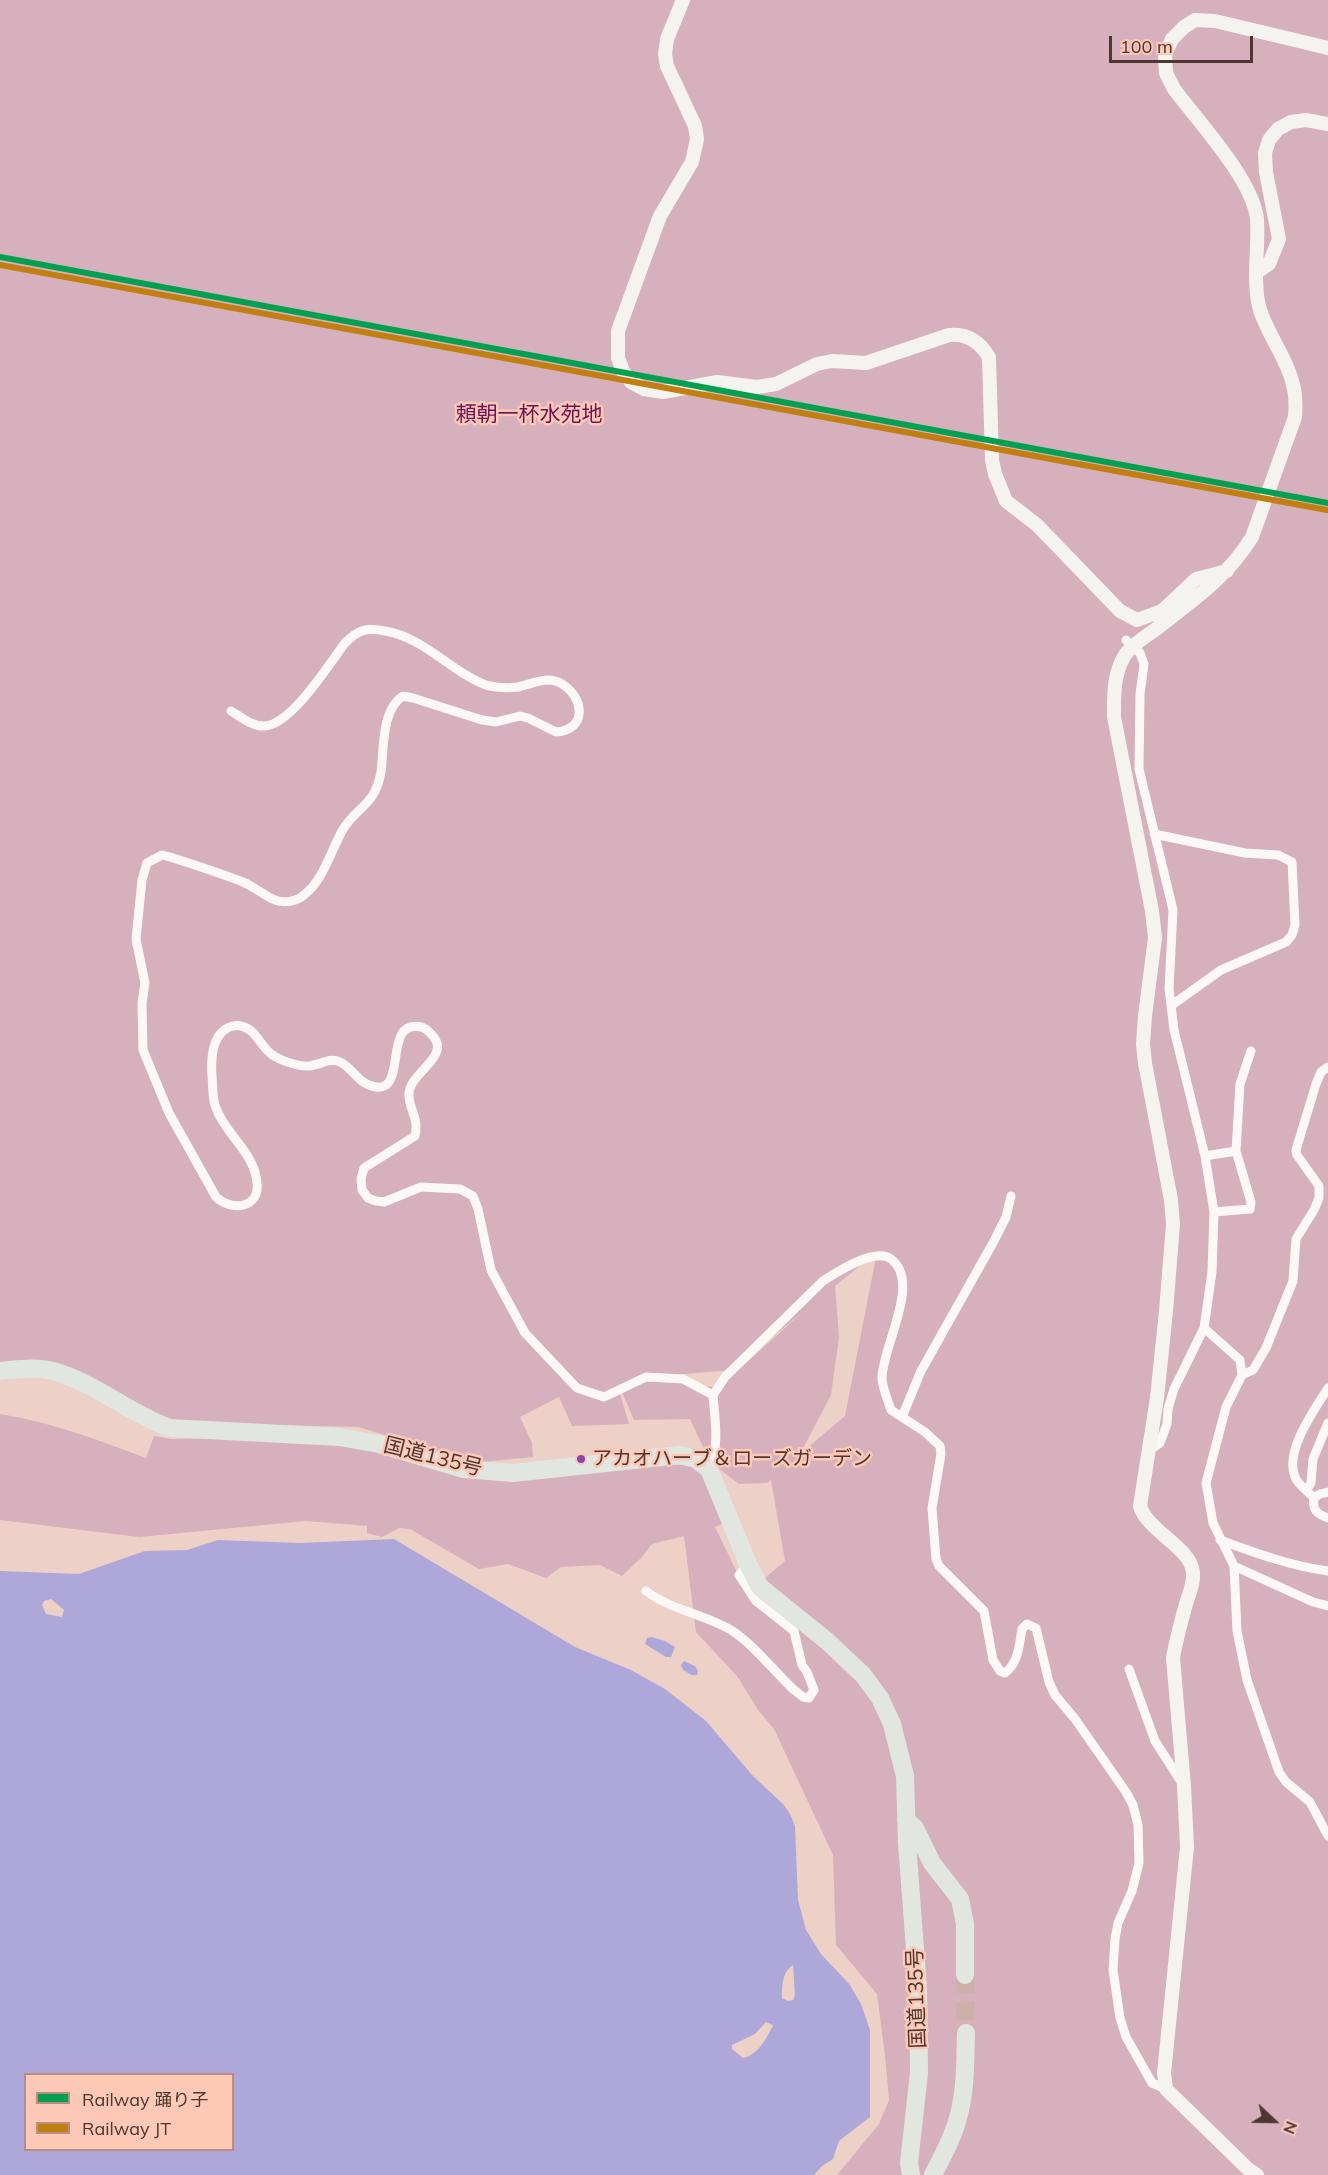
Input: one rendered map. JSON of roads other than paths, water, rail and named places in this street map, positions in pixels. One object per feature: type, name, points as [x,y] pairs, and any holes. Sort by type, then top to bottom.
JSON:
[{"type":"highway","name":"国道135号","points":[[0,1371],[36,1368],[56,1371],[170,1428],[339,1437],[379,1444],[464,1469],[513,1473],[680,1455],[696,1459],[709,1469],[748,1564],[760,1587],[827,1641],[863,1675],[880,1698],[892,1724],[905,1776],[918,1989],[919,2073],[909,2163],[910,2175]]},
{"type":"highway","points":[[906,1820],[915,1828],[932,1863],[960,1899],[965,1924],[965,1975]]},
{"type":"highway","points":[[933,2175],[957,2121],[962,2103],[965,2082],[966,2032]]},
{"type":"street","points":[[683,0],[667,39],[665,54],[667,66],[695,126],[697,139],[692,162],[660,216],[618,331],[618,358],[631,382],[644,389],[663,392],[717,382],[757,387],[776,384],[817,364],[832,361],[866,363],[949,335],[960,334],[983,347],[989,357],[992,460],[1005,501],[1036,525],[1120,611],[1137,620],[1162,611],[1196,579],[1227,571]]},
{"type":"street","points":[[1166,2089],[1164,2055],[1187,1847],[1173,1658],[1193,1583],[1194,1570],[1183,1552],[1143,1516],[1140,1506],[1157,1398],[1173,1224],[1171,1200],[1143,1044],[1155,938],[1152,911],[1114,717],[1113,692],[1117,672],[1126,653],[1213,585],[1227,571],[1252,537],[1295,417],[1296,399],[1292,379],[1259,308],[1257,220],[1248,189],[1174,89],[1166,73],[1165,55],[1172,39],[1194,21],[1215,21],[1328,48]]},
{"type":"street","points":[[1257,272],[1269,264],[1279,239],[1266,172],[1265,153],[1269,140],[1278,129],[1291,122],[1306,120],[1328,124]]},
{"type":"street","points":[[231,711],[256,725],[266,726],[286,717],[345,643],[355,633],[370,628],[405,635],[471,678],[490,686],[514,687],[542,680],[559,682],[576,698],[580,712],[575,725],[570,729],[556,732],[520,716],[496,722],[482,720],[403,696],[392,708],[382,746],[380,776],[373,797],[343,828],[329,860],[307,893],[297,900],[276,900],[243,882],[162,855],[147,863],[142,880],[136,939],[145,983],[142,1003],[143,1050],[170,1113],[216,1197],[223,1204],[236,1207],[247,1204],[258,1187],[245,1151],[215,1107],[211,1064],[216,1041],[221,1032],[236,1026],[243,1026],[250,1030],[275,1057],[305,1066],[332,1060],[340,1062],[361,1082],[382,1087],[388,1083],[395,1070],[396,1046],[400,1037],[409,1029],[420,1027],[427,1030],[438,1044],[437,1054],[414,1080],[410,1088],[409,1096],[418,1125],[415,1136],[364,1168],[361,1179],[362,1190],[368,1198],[384,1202],[421,1187],[460,1189],[473,1196],[478,1209],[488,1260],[525,1334],[577,1388],[604,1397],[646,1377],[675,1377],[682,1378],[712,1395]]},
{"type":"street","points":[[1126,640],[1140,653],[1144,664],[1140,694],[1139,769],[1173,910],[1169,988],[1174,1030],[1205,1156],[1214,1212],[1212,1272],[1204,1328],[1174,1389],[1168,1409],[1167,1424],[1160,1443],[1147,1452]]},
{"type":"street","points":[[1154,834],[1245,853],[1278,855],[1292,862],[1292,899],[1295,913],[1292,935],[1286,942],[1276,947],[1242,959],[1221,970],[1172,1005]]},
{"type":"street","points":[[1214,1212],[1250,1209],[1251,1202],[1236,1151],[1240,1084],[1251,1051]]},
{"type":"street","points":[[1242,1375],[1252,1370],[1266,1348],[1293,1281],[1296,1239],[1317,1203],[1318,1186],[1296,1150],[1316,1084],[1321,1072],[1328,1067]]},
{"type":"street","points":[[1205,1156],[1236,1151]]},
{"type":"street","points":[[903,1417],[921,1371],[1002,1225],[1011,1196]]},
{"type":"street","points":[[709,1469],[717,1443],[712,1395],[725,1377],[823,1281],[837,1272],[876,1255],[887,1256],[896,1263],[901,1271],[901,1302],[882,1379],[891,1410],[931,1436],[940,1446],[941,1454],[932,1508],[936,1559],[945,1574],[984,1611],[996,1667],[1000,1671],[1005,1673],[1012,1667],[1018,1652],[1022,1629],[1027,1624],[1036,1628],[1054,1695],[1075,1719],[1133,1805],[1138,1825],[1139,1863],[1132,1891],[1118,1923],[1113,1970],[1120,2018],[1126,2037],[1152,2083],[1166,2089],[1248,2169],[1257,2175]]},
{"type":"street","points":[[1204,1328],[1240,1360],[1242,1375],[1226,1407],[1206,1483],[1213,1523],[1234,1566],[1237,1631],[1245,1670],[1279,1772],[1286,1782],[1310,1802],[1328,1836]]},
{"type":"street","points":[[1328,1388],[1295,1443],[1294,1476],[1297,1482],[1314,1498],[1313,1507],[1316,1512],[1328,1518]]},
{"type":"street","points":[[1307,1489],[1311,1483],[1313,1460],[1328,1423]]},
{"type":"street","points":[[1314,1498],[1328,1492]]},
{"type":"street","points":[[1220,1540],[1259,1554],[1311,1568],[1328,1570]]},
{"type":"street","points":[[646,1591],[673,1606],[732,1630],[793,1689],[808,1698],[814,1690],[813,1685],[802,1665],[794,1631],[756,1600],[740,1575],[748,1564]]},
{"type":"street","points":[[1234,1566],[1313,1602],[1328,1606]]},
{"type":"street","points":[[1130,1668],[1155,1741],[1184,1786]]},
{"type":"tunnel","points":[[965,1975],[966,2033]]},
{"type":"rail line","name":"踊り子","points":[[0,257],[1328,503]]},
{"type":"rail line","name":"JT","points":[[0,265],[1327,510]]},
{"type":"place","name":"アカオハーブ＆ローズガーデン","points":[[581,1459]]},
{"type":"park label","name":"頼朝一杯水苑地","points":[[529,415]]}]
